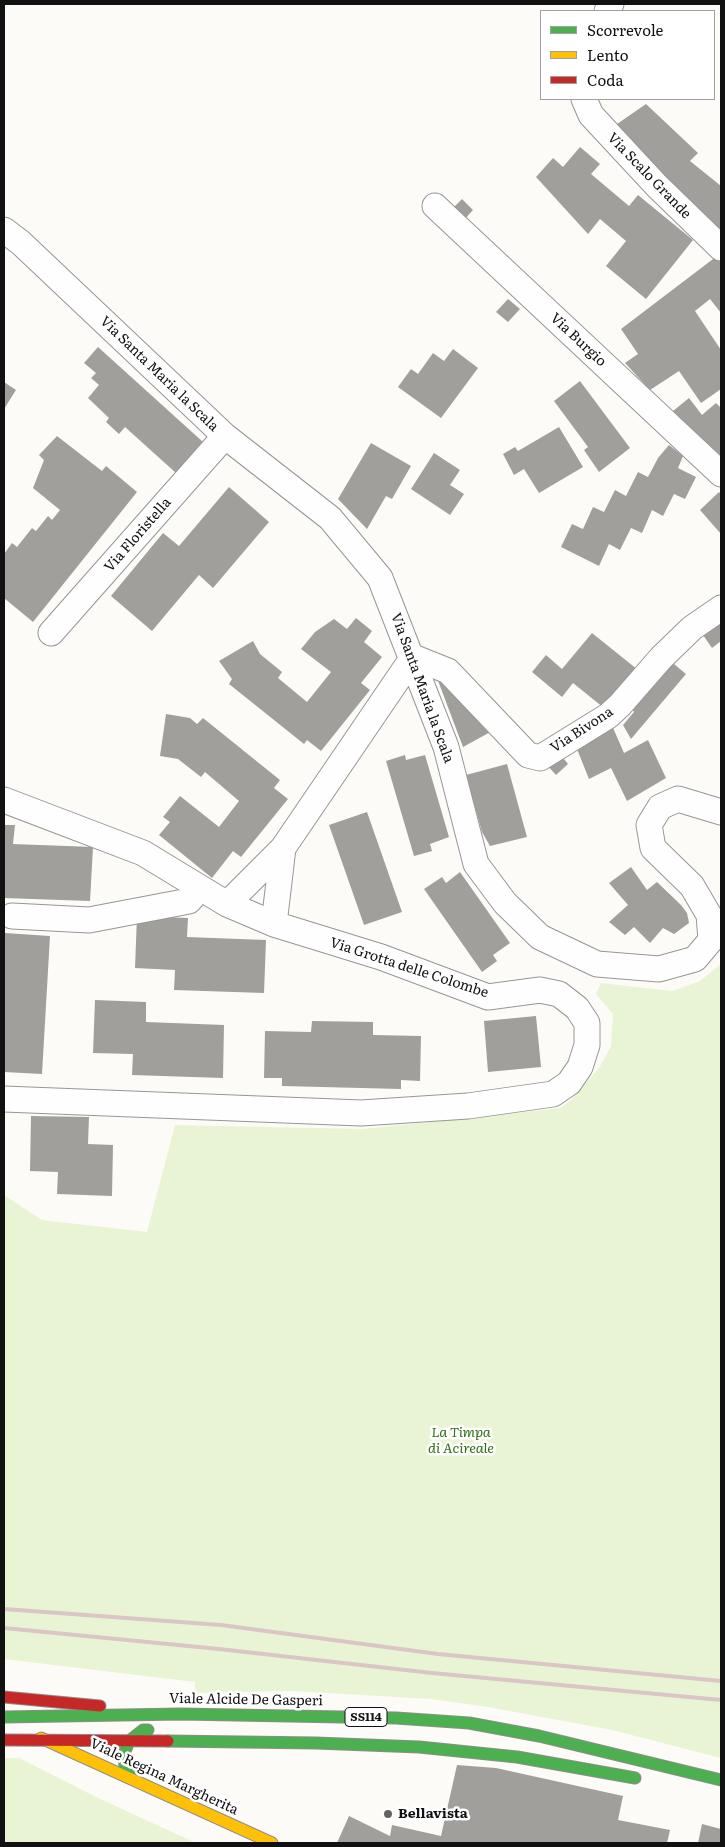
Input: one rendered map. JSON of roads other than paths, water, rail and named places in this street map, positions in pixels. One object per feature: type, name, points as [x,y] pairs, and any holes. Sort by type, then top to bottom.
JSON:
[{"type":"main road","points":[[4,1697],[181,1714]]},
{"type":"main road","name":"Viale Alcide De Gasperi","points":[[4,1717],[181,1714],[396,1718],[469,1723],[539,1736],[721,1780]]},
{"type":"main road","name":"Viale Regina Margherita","points":[[4,1722],[272,1843]]},
{"type":"main road","points":[[412,1730],[469,1723]]},
{"type":"main road","points":[[131,1778],[124,1767],[124,1754],[129,1742],[143,1730],[171,1730]]},
{"type":"main road","name":"SS114","points":[[4,1740],[316,1743],[419,1747],[517,1756],[646,1781]]},
{"type":"street","name":"Via Scalo Grande","points":[[584,100],[590,115],[657,186],[721,248]]},
{"type":"street","name":"Via Burgio","points":[[435,206],[721,474]]},
{"type":"street","name":"Via Santa Maria la Scala","points":[[4,230],[28,249],[224,436],[330,518],[380,578],[446,747],[476,864],[506,903],[540,937],[597,964],[659,969],[695,959],[710,940],[709,915],[692,886],[653,848],[649,825],[660,807],[678,799],[714,808],[721,812]]},
{"type":"street","name":"Via Floristella","points":[[51,633],[224,436]]},
{"type":"street","name":"Via Bivona","points":[[412,657],[448,671],[528,755],[540,758],[608,716],[692,628],[721,608]]},
{"type":"street","points":[[227,904],[283,848],[412,657]]},
{"type":"street","name":"Via Grotta delle Colombe","points":[[4,800],[142,852],[227,904],[274,924],[381,957],[488,997],[540,990],[559,994],[577,1008],[587,1023],[587,1045],[580,1068],[568,1083],[553,1094],[468,1106],[360,1113],[4,1099]]},
{"type":"street","points":[[274,924],[283,848]]},
{"type":"street","points":[[12,916],[89,920],[189,901],[200,888]]},
{"type":"railway","points":[[4,1609],[221,1625],[438,1654],[721,1681]]},
{"type":"railway","points":[[4,1628],[219,1649],[432,1673],[721,1700]]},
{"type":"place","name":"Bellavista","points":[[388,1814]]},
{"type":"park label","name":"La Timpa di Acireale","points":[[461,1442]]}]
